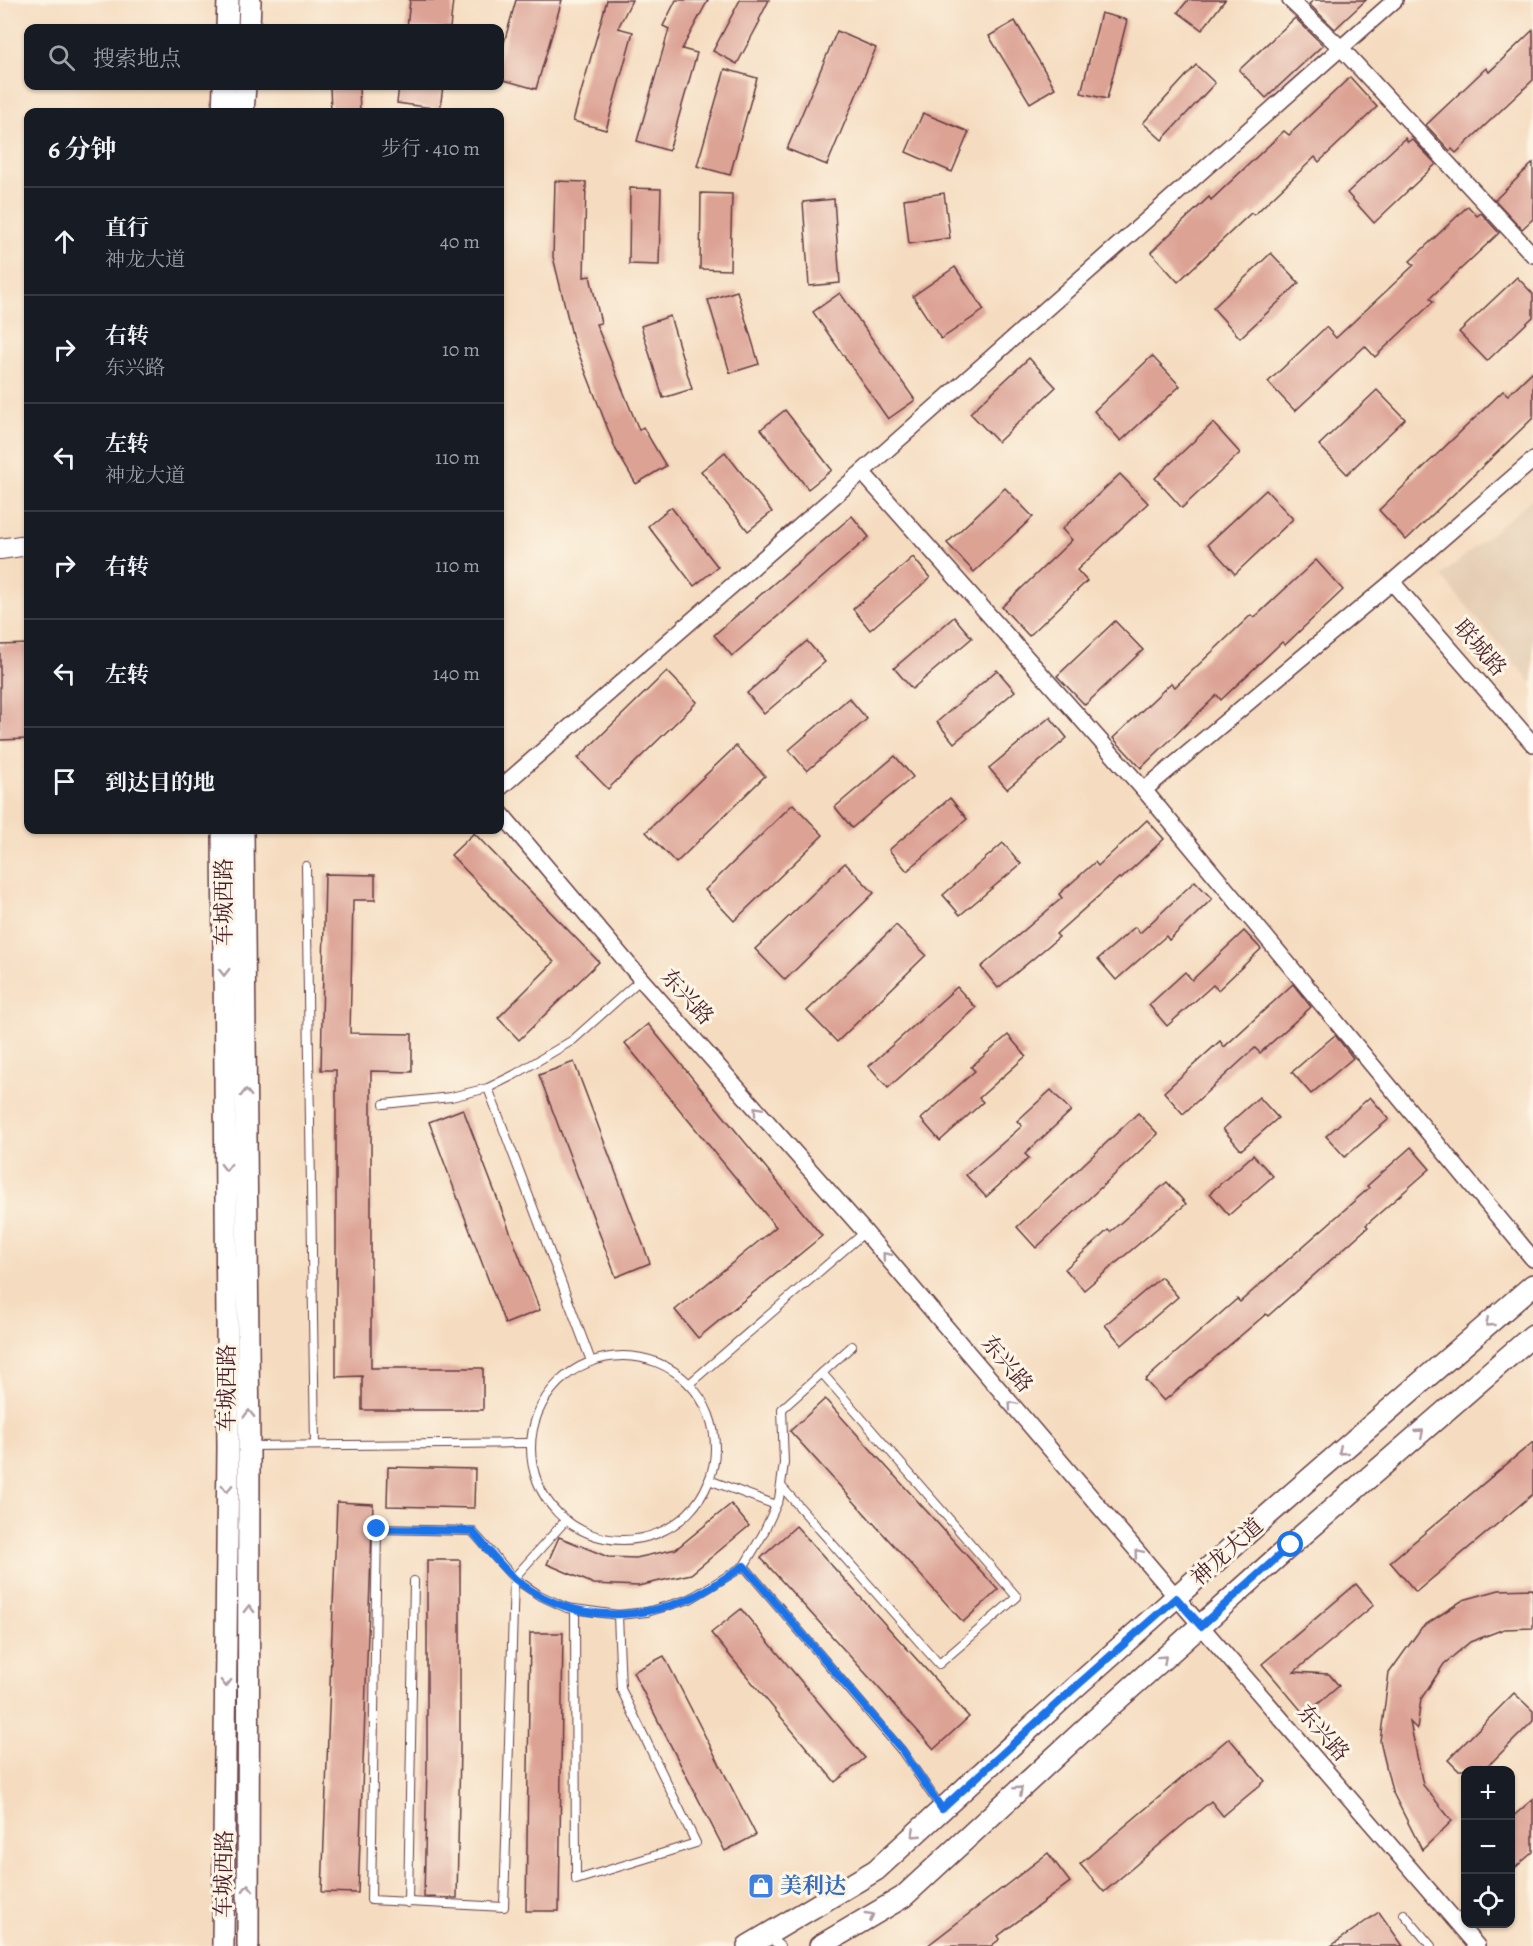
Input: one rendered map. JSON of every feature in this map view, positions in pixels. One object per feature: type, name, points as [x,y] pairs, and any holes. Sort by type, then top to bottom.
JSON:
[{"type":"main road","points":[[227,24],[228,0]]},
{"type":"main road","points":[[249,24],[250,0]]},
{"type":"main road","points":[[223,108],[224,90]]},
{"type":"main road","points":[[243,108],[245,90]]},
{"type":"main road","name":"车城西路","points":[[223,834],[228,1447],[223,1946]]},
{"type":"main road","name":"车城西路","points":[[243,834],[249,1446],[248,1946]]},
{"type":"main road","name":"神龙大道","points":[[748,1946],[773,1941],[876,1870],[1072,1690],[1269,1514],[1533,1285]]},
{"type":"main road","name":"神龙大道","points":[[820,1946],[903,1897],[1097,1718],[1291,1545],[1533,1335]]},
{"type":"street","points":[[1290,0],[1341,48],[1533,255]]},
{"type":"street","points":[[504,785],[862,472],[1395,0]]},
{"type":"street","points":[[1144,790],[1392,582],[1533,460]]},
{"type":"street","points":[[862,472],[1144,790],[1533,1259]]},
{"type":"street","points":[[0,549],[24,546]]},
{"type":"street","name":"联城路","points":[[1392,582],[1533,744]]},
{"type":"street","name":"东兴路","points":[[504,817],[641,979],[865,1232],[1176,1598],[1477,1946]]},
{"type":"lane","points":[[306,866],[315,1445]]},
{"type":"lane","points":[[384,1104],[451,1097],[488,1088],[573,1040],[641,979]]},
{"type":"lane","points":[[488,1088],[591,1361]]},
{"type":"lane","points":[[689,1384],[865,1232]]},
{"type":"lane","points":[[566,1520],[514,1578],[504,1907],[371,1900],[377,1529],[472,1531],[514,1578],[539,1595],[575,1610],[618,1615],[647,1612],[690,1599],[744,1566],[763,1534],[779,1499],[784,1463],[782,1409],[852,1346]]},
{"type":"lane","points":[[612,1356],[633,1356],[654,1361],[673,1370],[702,1400],[710,1419],[714,1440],[714,1460],[709,1480],[697,1502],[680,1520],[659,1533],[635,1539],[611,1539],[587,1533],[566,1520],[546,1499],[534,1472],[531,1443],[535,1422],[543,1402],[556,1385],[572,1371],[591,1361],[612,1356]]},
{"type":"lane","points":[[781,1486],[939,1664],[1017,1597],[822,1373]]},
{"type":"lane","points":[[228,1447],[531,1443]]},
{"type":"lane","points":[[709,1480],[776,1505]]},
{"type":"lane","points":[[744,1566],[902,1750],[942,1809]]},
{"type":"lane","points":[[408,1903],[414,1581]]},
{"type":"lane","points":[[575,1610],[576,1880],[696,1843],[621,1689],[618,1615]]},
{"type":"lane","points":[[1404,1914],[1431,1946]]},
{"type":"shaded area","points":[[1533,498],[1533,684],[1441,576]]},
{"type":"building","points":[[410,0],[453,0],[450,24],[407,24]]},
{"type":"building","points":[[516,0],[562,0],[536,89],[504,80],[504,43]]},
{"type":"building","points":[[607,0],[632,0],[618,28],[633,32],[606,130],[573,121]]},
{"type":"building","points":[[676,0],[708,0],[682,49],[697,53],[669,151],[637,141],[669,29],[663,26]]},
{"type":"building","points":[[740,0],[769,0],[737,64],[713,51]]},
{"type":"building","points":[[1188,0],[1225,0],[1202,30],[1178,12]]},
{"type":"building","points":[[1314,0],[1366,0],[1335,29],[1309,4]]},
{"type":"building","points":[[1101,13],[1127,20],[1107,99],[1081,93]]},
{"type":"building","points":[[1295,18],[1323,45],[1266,98],[1239,70]]},
{"type":"building","points":[[1015,21],[1055,88],[1030,103],[989,36]]},
{"type":"building","points":[[1533,30],[1533,80],[1456,153],[1452,149],[1450,151],[1426,125],[1486,68],[1489,72]]},
{"type":"building","points":[[837,31],[876,48],[827,165],[787,149]]},
{"type":"building","points":[[1196,65],[1215,83],[1162,140],[1143,123]]},
{"type":"building","points":[[725,69],[757,78],[730,175],[697,166]]},
{"type":"building","points":[[1350,77],[1377,107],[1319,162],[1315,157],[1254,215],[1251,213],[1178,282],[1151,252],[1209,197],[1211,200],[1284,131],[1289,135]]},
{"type":"building","points":[[330,90],[359,90],[360,108],[331,108]]},
{"type":"building","points":[[399,90],[442,90],[440,108],[397,103]]},
{"type":"building","points":[[923,113],[969,132],[952,172],[906,152]]},
{"type":"building","points":[[1405,138],[1408,142],[1412,139],[1436,164],[1374,223],[1347,193]]},
{"type":"building","points":[[1533,163],[1533,219],[1522,229],[1495,200]]},
{"type":"building","points":[[555,181],[586,182],[584,277],[590,276],[601,323],[596,324],[639,430],[643,427],[666,466],[636,484],[616,450],[573,339],[553,257]]},
{"type":"building","points":[[630,188],[661,189],[659,265],[629,264]]},
{"type":"building","points":[[701,193],[732,194],[730,270],[700,269]]},
{"type":"building","points":[[944,193],[950,238],[909,244],[904,199]]},
{"type":"building","points":[[834,199],[840,283],[809,286],[803,202]]},
{"type":"building","points":[[1468,206],[1477,216],[1481,213],[1499,233],[1430,298],[1433,302],[1375,357],[1365,346],[1295,411],[1268,382],[1326,327],[1336,338],[1414,265],[1410,261]]},
{"type":"building","points":[[1271,253],[1299,283],[1240,338],[1213,308]]},
{"type":"building","points":[[955,267],[984,310],[941,339],[913,296]]},
{"type":"building","points":[[1517,277],[1533,294],[1533,317],[1487,361],[1459,332]]},
{"type":"building","points":[[737,291],[759,364],[730,373],[708,300]]},
{"type":"building","points":[[840,293],[915,400],[888,419],[813,312]]},
{"type":"building","points":[[670,316],[692,389],[663,398],[641,326]]},
{"type":"building","points":[[1152,356],[1180,386],[1121,441],[1094,411]]},
{"type":"building","points":[[1029,358],[1056,387],[998,442],[970,413]]},
{"type":"building","points":[[1533,371],[1533,418],[1406,540],[1379,510],[1503,391],[1508,395]]},
{"type":"building","points":[[1377,390],[1405,419],[1347,474],[1319,445]]},
{"type":"building","points":[[785,410],[832,470],[808,489],[761,429]]},
{"type":"building","points":[[1213,423],[1240,453],[1182,508],[1155,478]]},
{"type":"building","points":[[725,452],[772,512],[748,531],[701,471]]},
{"type":"building","points":[[1120,474],[1148,503],[1077,570],[1087,581],[1029,636],[1002,607],[1072,540],[1062,529]]},
{"type":"building","points":[[1005,488],[1033,517],[974,572],[947,543]]},
{"type":"building","points":[[1266,490],[1293,519],[1235,574],[1208,544]]},
{"type":"building","points":[[671,507],[718,567],[694,586],[648,526]]},
{"type":"building","points":[[852,516],[869,537],[732,656],[714,635]]},
{"type":"building","points":[[913,557],[930,578],[870,630],[853,609]]},
{"type":"building","points":[[1316,560],[1343,590],[1285,645],[1282,642],[1221,700],[1217,695],[1141,768],[1113,738],[1171,683],[1175,687],[1251,615],[1254,618]]},
{"type":"building","points":[[954,617],[972,638],[912,689],[894,668]]},
{"type":"building","points":[[1115,621],[1143,650],[1085,705],[1057,676]]},
{"type":"building","points":[[807,641],[825,662],[764,714],[747,693]]},
{"type":"building","points":[[24,644],[24,739],[0,740],[0,645]]},
{"type":"building","points":[[997,670],[1015,691],[954,743],[937,722]]},
{"type":"building","points":[[667,671],[697,702],[608,789],[578,758]]},
{"type":"building","points":[[849,698],[867,719],[807,771],[789,750]]},
{"type":"building","points":[[1050,717],[1067,738],[1007,789],[989,768]]},
{"type":"building","points":[[736,746],[765,776],[676,863],[646,832]]},
{"type":"building","points":[[895,756],[913,777],[852,828],[835,807]]},
{"type":"building","points":[[950,798],[967,819],[907,871],[889,850]]},
{"type":"building","points":[[793,804],[823,835],[734,921],[705,890]]},
{"type":"building","points":[[1147,820],[1164,839],[1056,934],[1059,937],[998,988],[981,967],[1062,898],[1059,894],[1095,862],[1098,866]]},
{"type":"building","points":[[475,834],[599,962],[519,1040],[498,1018],[554,962],[451,855]]},
{"type":"building","points":[[1003,843],[1021,864],[960,915],[943,895]]},
{"type":"building","points":[[845,863],[874,893],[785,980],[755,949]]},
{"type":"building","points":[[325,874],[375,875],[375,900],[353,900],[350,1033],[412,1034],[412,1072],[371,1071],[371,1368],[483,1368],[483,1410],[362,1410],[362,1376],[336,1377],[336,1070],[321,1070]]},
{"type":"building","points":[[1195,881],[1212,899],[1169,940],[1166,936],[1116,980],[1098,959],[1135,927],[1140,933]]},
{"type":"building","points":[[896,925],[926,955],[837,1042],[807,1011]]},
{"type":"building","points":[[1244,931],[1261,949],[1218,990],[1213,985],[1167,1026],[1149,1005],[1185,972],[1192,980]]},
{"type":"building","points":[[1293,984],[1311,1007],[1260,1053],[1255,1048],[1183,1114],[1164,1092],[1220,1041],[1224,1047]]},
{"type":"building","points":[[957,987],[976,1008],[888,1088],[869,1066]]},
{"type":"building","points":[[648,1024],[822,1236],[698,1338],[675,1310],[776,1227],[625,1043]]},
{"type":"building","points":[[1008,1035],[1026,1056],[979,1098],[983,1102],[940,1141],[921,1119],[975,1071],[971,1067]]},
{"type":"building","points":[[1335,1035],[1353,1058],[1311,1094],[1292,1072]]},
{"type":"building","points":[[574,1062],[650,1263],[616,1277],[539,1075]]},
{"type":"building","points":[[1051,1090],[1071,1111],[1025,1154],[1029,1158],[986,1197],[966,1175],[1022,1126],[1017,1121]]},
{"type":"building","points":[[1259,1097],[1278,1118],[1241,1150],[1223,1129]]},
{"type":"building","points":[[1370,1097],[1389,1119],[1345,1157],[1326,1136]]},
{"type":"building","points":[[463,1109],[540,1310],[505,1324],[429,1122]]},
{"type":"building","points":[[1138,1113],[1158,1134],[1036,1248],[1017,1227]]},
{"type":"building","points":[[1411,1147],[1430,1169],[1268,1316],[1266,1314],[1164,1401],[1145,1380],[1237,1299],[1240,1302],[1369,1188],[1367,1186]]},
{"type":"building","points":[[1253,1155],[1273,1176],[1229,1215],[1210,1193]]},
{"type":"building","points":[[1167,1182],[1186,1204],[1084,1290],[1065,1269]]},
{"type":"building","points":[[1161,1277],[1178,1297],[1122,1345],[1105,1325]]},
{"type":"building","points":[[825,1399],[998,1590],[963,1622],[790,1431]]},
{"type":"building","points":[[1533,1442],[1533,1494],[1416,1592],[1390,1562]]},
{"type":"building","points":[[388,1467],[475,1469],[474,1508],[387,1506]]},
{"type":"building","points":[[337,1502],[373,1504],[358,1893],[322,1892]]},
{"type":"building","points":[[731,1504],[749,1526],[691,1574],[638,1586],[594,1584],[547,1564],[559,1537],[608,1557],[636,1558],[676,1549]]},
{"type":"building","points":[[796,1526],[969,1717],[934,1749],[761,1558]]},
{"type":"building","points":[[427,1560],[460,1560],[457,1898],[424,1897],[427,1766]]},
{"type":"building","points":[[1356,1584],[1374,1605],[1294,1672],[1329,1674],[1339,1686],[1305,1715],[1262,1664]]},
{"type":"building","points":[[1533,1589],[1533,1628],[1504,1629],[1470,1642],[1444,1664],[1421,1699],[1417,1729],[1410,1722],[1423,1785],[1452,1821],[1422,1850],[1392,1791],[1380,1741],[1389,1673],[1422,1627],[1463,1600],[1499,1590]]},
{"type":"building","points":[[741,1609],[865,1758],[835,1782],[711,1633]]},
{"type":"building","points":[[530,1633],[563,1633],[559,1911],[526,1911]]},
{"type":"building","points":[[664,1656],[756,1835],[725,1851],[633,1672]]},
{"type":"building","points":[[1514,1693],[1533,1711],[1533,1721],[1488,1766],[1461,1766],[1461,1770],[1458,1770],[1448,1760]]},
{"type":"building","points":[[1229,1738],[1265,1781],[1223,1816],[1211,1801],[1104,1892],[1080,1864]]},
{"type":"building","points":[[1533,1799],[1533,1852],[1515,1868],[1515,1820],[1515,1815]]},
{"type":"building","points":[[1048,1853],[1070,1882],[998,1936],[1000,1939],[991,1946],[927,1946]]},
{"type":"building","points":[[1379,1912],[1403,1946],[1331,1946]]},
{"type":"place","name":"美利达","points":[[761,1886]]},
{"type":"route","points":[[377,1529],[472,1531],[514,1578],[539,1595],[567,1608],[583,1612],[618,1615],[647,1612],[690,1599],[744,1566],[902,1750],[942,1809],[1176,1598],[1201,1626],[1291,1545]]}]
